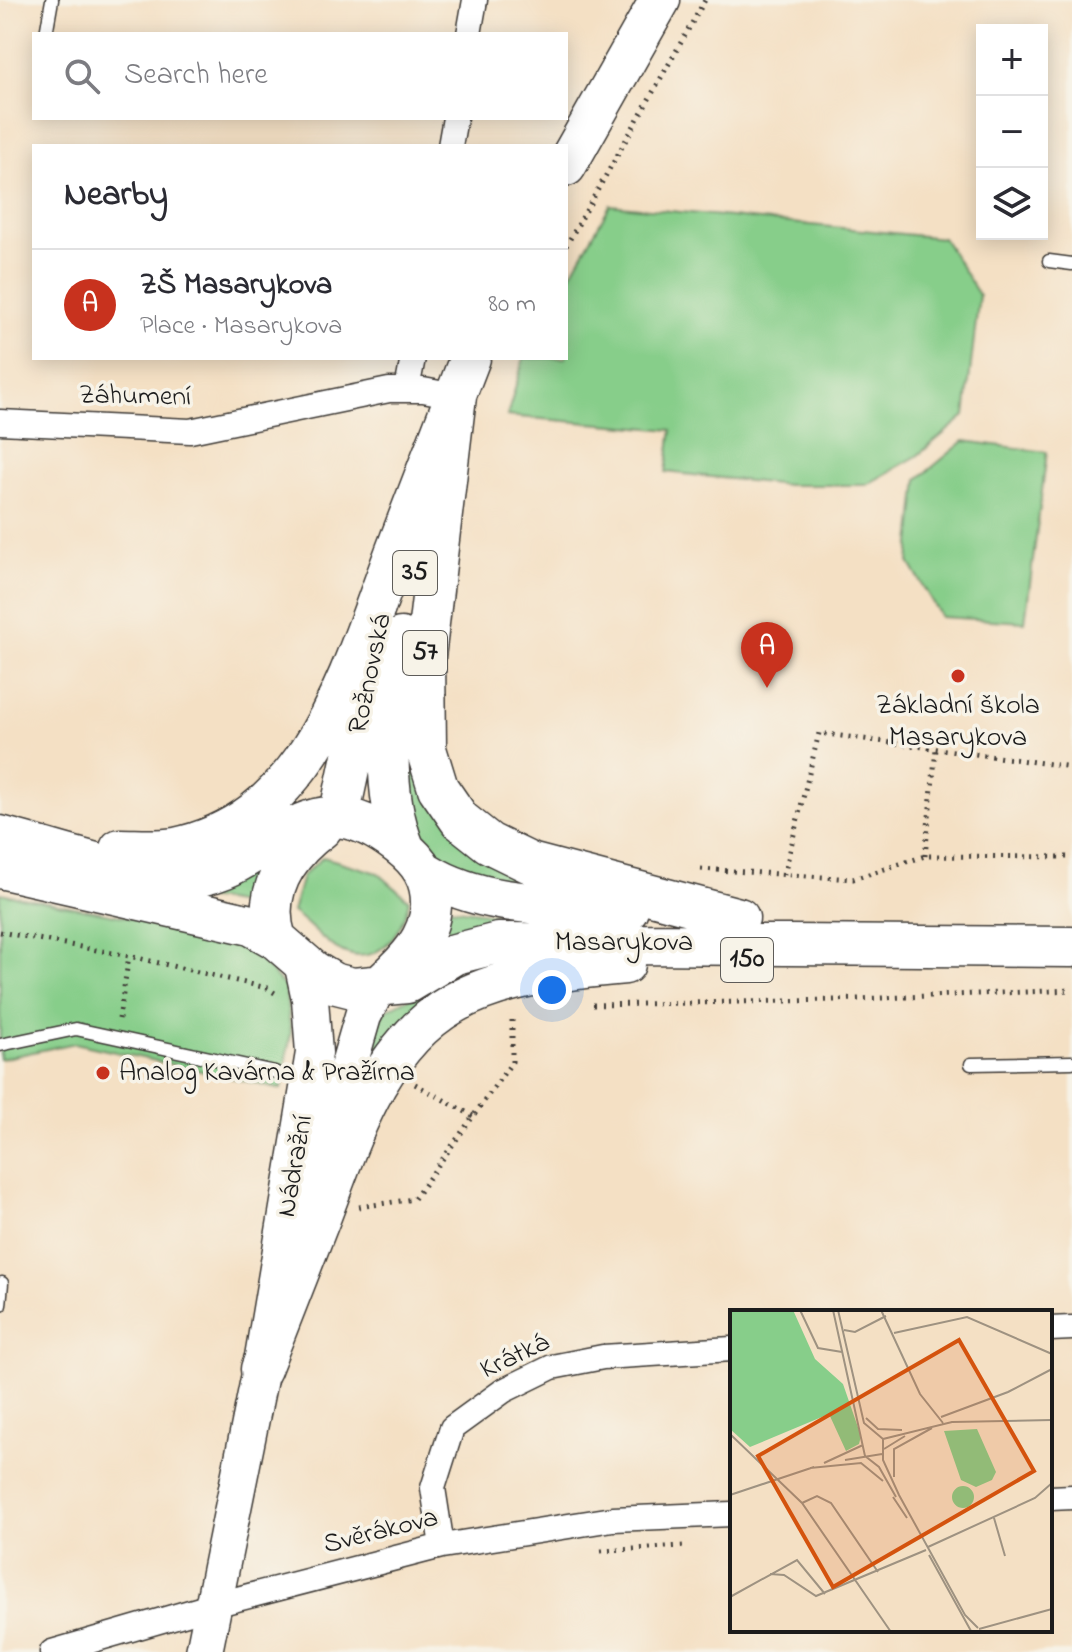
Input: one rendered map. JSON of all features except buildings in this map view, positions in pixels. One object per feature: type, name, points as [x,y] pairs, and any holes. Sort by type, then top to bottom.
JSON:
[{"type":"main road","points":[[568,162],[660,0]]},
{"type":"main road","name":"Rožnovská","points":[[339,817],[400,540],[469,360]]},
{"type":"main road","name":"Rožnovská","points":[[416,861],[396,824],[391,790],[389,752],[395,674],[456,396]]},
{"type":"main road","name":"57","points":[[456,396],[425,657],[426,749],[438,788],[460,820],[489,843],[530,863],[739,918]]},
{"type":"main road","name":"35","points":[[15,840],[172,849],[233,827],[259,810],[290,779],[320,734],[400,540]]},
{"type":"main road","points":[[289,950],[271,921],[271,897],[285,865],[309,838],[339,817]]},
{"type":"main road","name":"35","points":[[15,840],[174,877],[234,866],[293,825],[313,818],[339,817],[378,830],[416,861],[431,898],[427,926],[411,955],[378,987]]},
{"type":"main road","name":"Masarykova","points":[[416,861],[452,887],[482,896],[739,918],[1072,926]]},
{"type":"main road","points":[[0,868],[251,925],[333,983],[353,988],[378,987]]},
{"type":"main road","name":"Masarykova","points":[[378,987],[407,983],[455,954],[498,943],[1072,947]]},
{"type":"main road","points":[[971,945],[1072,955]]},
{"type":"main road","name":"150","points":[[261,1369],[357,1123],[383,1075],[410,1039],[453,1004],[504,982],[588,968],[971,945]]},
{"type":"main road","name":"Nádražní","points":[[204,1652],[261,1369],[314,1053],[310,999],[289,950]]},
{"type":"main road","name":"Nádražní","points":[[261,1369],[363,1016],[378,987]]},
{"type":"street","points":[[469,32],[475,0]]},
{"type":"street","points":[[450,144],[455,120]]},
{"type":"street","points":[[407,389],[413,360]]},
{"type":"street","name":"Záhumení","points":[[0,422],[190,431],[407,389],[456,396]]},
{"type":"street","points":[[1052,1329],[1072,1328]]},
{"type":"street","name":"Krátká","points":[[442,1546],[433,1488],[452,1428],[503,1391],[552,1367],[603,1357],[730,1349]]},
{"type":"street","points":[[1052,1498],[1072,1497]]},
{"type":"street","name":"Svěrákova","points":[[52,1652],[214,1605],[442,1546],[613,1519],[730,1514]]},
{"type":"lane","points":[[46,32],[52,0]]},
{"type":"lane","points":[[1049,261],[1072,264]]},
{"type":"lane","points":[[0,1045],[76,1029],[116,1035],[275,1072]]},
{"type":"lane","points":[[971,1064],[1072,1062]]},
{"type":"lane","points":[[0,1305],[2,1283]]},
{"type":"path","points":[[568,242],[705,0]]},
{"type":"path","points":[[784,875],[819,733],[1072,767]]},
{"type":"path","points":[[925,856],[936,749]]},
{"type":"path","points":[[694,869],[853,879],[925,856],[1072,857]]},
{"type":"path","points":[[0,932],[129,956],[267,988],[283,998]]},
{"type":"path","points":[[116,1035],[129,956]]},
{"type":"path","points":[[588,1005],[834,1000],[1072,990]]},
{"type":"path","points":[[353,1208],[414,1199],[512,1062],[512,1007]]},
{"type":"path","points":[[404,1078],[473,1116]]},
{"type":"path","points":[[597,1551],[690,1546]]},
{"type":"green space","points":[[610,205],[943,238],[979,295],[965,416],[917,456],[866,485],[787,485],[666,472],[672,430],[507,416],[523,360],[568,360],[568,279]]},
{"type":"green space","points":[[964,441],[1047,452],[1025,622],[941,617],[909,562],[918,479]]},
{"type":"green space","points":[[419,761],[518,871],[515,885],[462,870],[432,848],[415,813],[402,762]]},
{"type":"green space","points":[[323,857],[378,873],[409,900],[395,935],[377,951],[354,955],[341,951],[292,912],[302,876]]},
{"type":"green space","points":[[267,863],[258,906],[178,894]]},
{"type":"green space","points":[[0,893],[241,939],[285,987],[291,1033],[281,1089],[75,1043],[0,1059]]},
{"type":"green space","points":[[450,908],[509,916],[508,930],[442,946]]},
{"type":"green space","points":[[490,956],[512,967],[377,1060],[366,1055],[384,1011]]},
{"type":"place","name":"Základní škola Masarykova","points":[[958,676]]},
{"type":"place","name":"ZŠ Masarykova","points":[[767,688]]},
{"type":"place","name":"Analog Kavárna & Pražírna","points":[[103,1073]]}]
